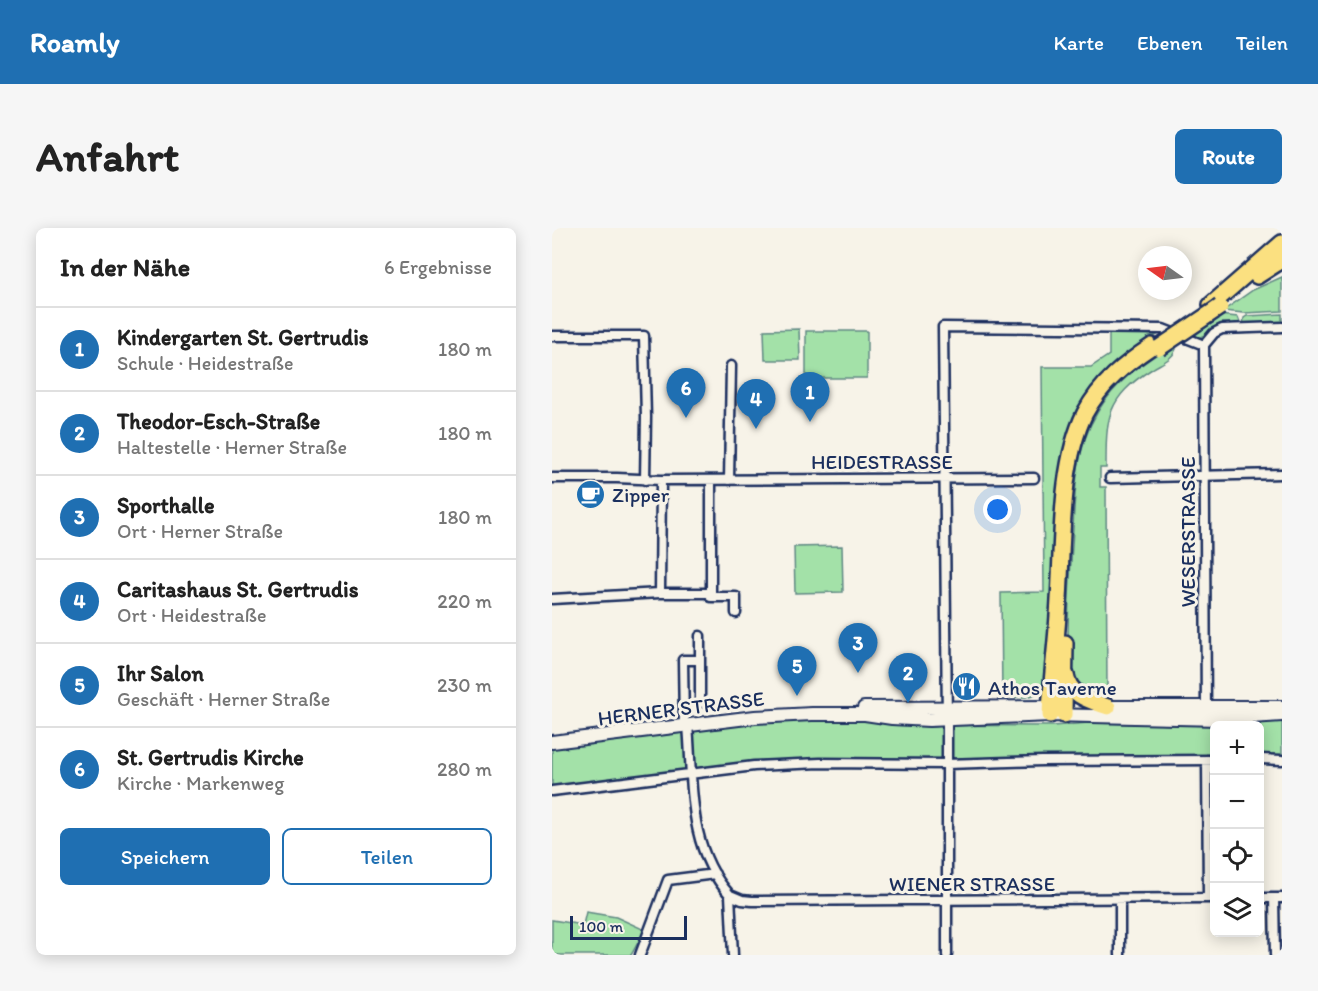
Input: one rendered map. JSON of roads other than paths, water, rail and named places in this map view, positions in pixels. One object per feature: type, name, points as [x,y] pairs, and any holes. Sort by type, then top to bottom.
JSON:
[{"type":"highway","points":[[1216,306],[1282,243]]},
{"type":"highway","points":[[1057,711],[1058,615],[1066,490],[1074,442],[1086,412],[1102,388],[1123,366],[1156,347],[1282,262]]},
{"type":"highway","points":[[1242,291],[1282,262]]},
{"type":"highway","points":[[1216,306],[1282,272]]},
{"type":"highway","points":[[1057,711],[1065,666],[1072,494],[1082,438],[1095,409],[1109,389],[1156,347]]},
{"type":"highway","points":[[1065,666],[1067,683],[1071,688],[1084,699],[1108,707]]},
{"type":"main road","name":"HERNER STRASSE","points":[[1057,711],[1108,707],[1282,715]]},
{"type":"main road","name":"HERNER STRASSE","points":[[552,742],[789,709],[947,714],[1057,711],[1206,712],[1282,707]]},
{"type":"main road","name":"HERNER STRASSE","points":[[552,736],[685,724]]},
{"type":"street","points":[[946,955],[947,714],[943,327],[1163,329],[1204,345],[1214,333],[1222,329],[1282,327]]},
{"type":"street","points":[[552,336],[644,336],[645,480]]},
{"type":"street","name":"WESERSTRASSE","points":[[1204,345],[1206,712]]},
{"type":"street","points":[[729,480],[731,366]]},
{"type":"street","points":[[1110,478],[1282,474]]},
{"type":"street","name":"HEIDESTRASSE","points":[[552,478],[729,480],[1034,478]]},
{"type":"street","points":[[660,592],[661,480]]},
{"type":"street","points":[[711,480],[711,597],[736,597],[736,614]]},
{"type":"street","points":[[552,599],[660,592],[711,593]]},
{"type":"street","points":[[700,636],[700,703]]},
{"type":"street","points":[[700,660],[683,660],[685,724],[698,835],[703,851],[715,874],[730,895],[733,955]]},
{"type":"street","points":[[1264,759],[1282,760]]},
{"type":"street","points":[[552,791],[754,766],[820,763],[946,764],[1210,760]]},
{"type":"street","points":[[1211,775],[1211,883]]},
{"type":"street","points":[[640,955],[668,880],[715,874]]},
{"type":"street","name":"WIENER STRASSE","points":[[730,895],[752,901],[1210,898]]},
{"type":"street","points":[[1275,955],[1278,898]]},
{"type":"street","points":[[1120,899],[1120,955]]},
{"type":"place","name":"St. Gertrudis Kirche","points":[[686,418]]},
{"type":"place","name":"Kindergarten St. Gertrudis","points":[[810,422]]},
{"type":"place","name":"Caritashaus St. Gertrudis","points":[[756,429]]},
{"type":"place","name":"Zipper","points":[[591,494]]},
{"type":"place","name":"Sporthalle","points":[[858,673]]},
{"type":"place","name":"Athos Taverne","points":[[967,687]]},
{"type":"place","name":"Ihr Salon","points":[[797,696]]},
{"type":"place","name":"Theodor-Esch-Straße","points":[[908,703]]}]
